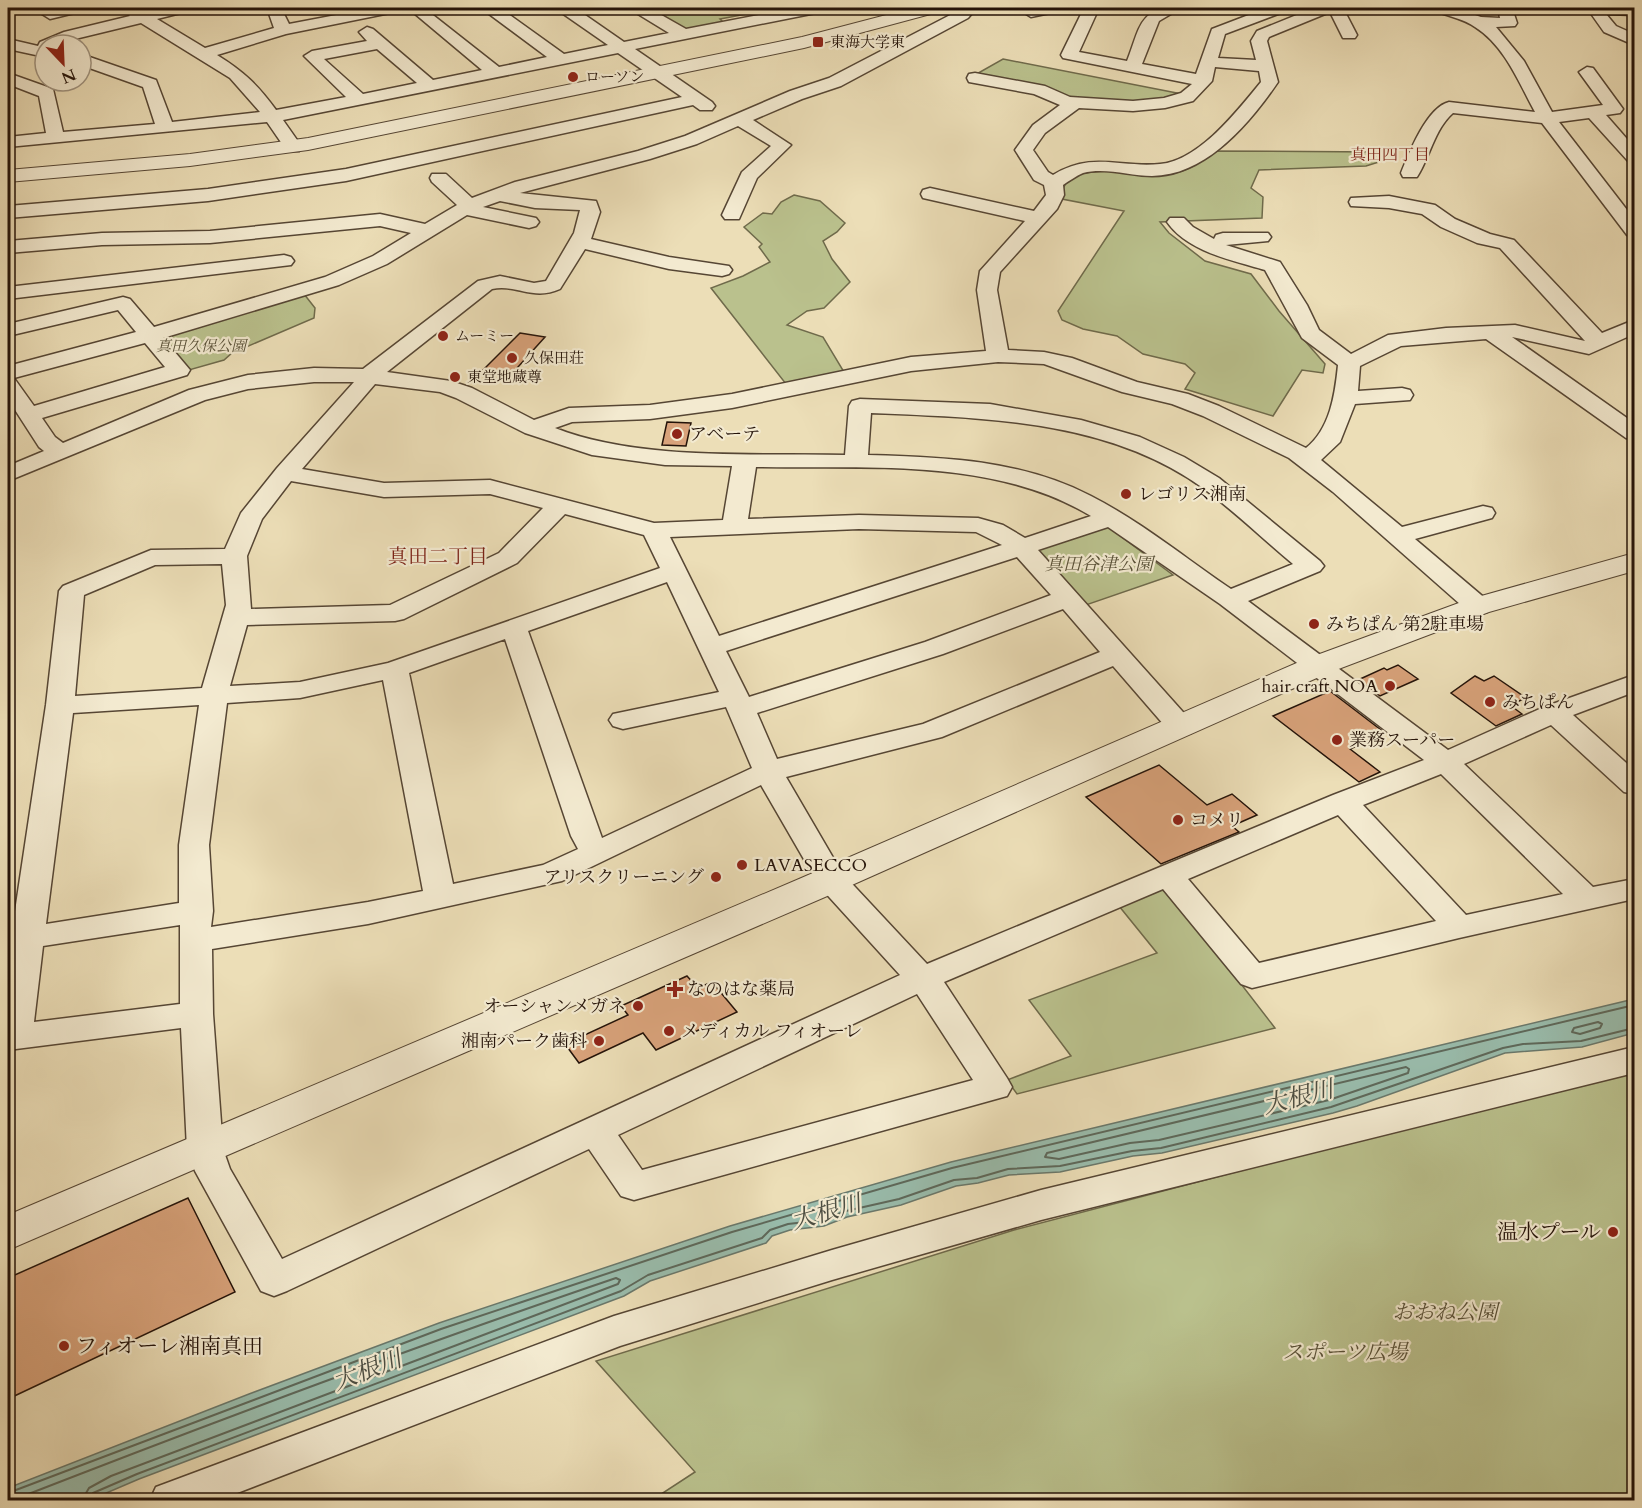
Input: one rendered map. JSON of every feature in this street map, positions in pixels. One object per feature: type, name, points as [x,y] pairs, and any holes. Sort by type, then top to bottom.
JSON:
[{"type":"street","points":[[50,14],[77,8]]},
{"type":"street","points":[[128,8],[236,74],[257,96],[294,147]]},
{"type":"street","points":[[74,33],[183,8]]},
{"type":"street","points":[[274,8],[283,30]]},
{"type":"street","points":[[204,54],[283,30],[394,8]]},
{"type":"street","points":[[415,8],[495,72]]},
{"type":"street","points":[[491,8],[560,59]]},
{"type":"street","points":[[565,8],[696,99],[782,145],[749,176],[732,215]]},
{"type":"street","points":[[639,8],[683,34]]},
{"type":"street","points":[[8,142],[271,116],[816,8]]},
{"type":"street","points":[[8,176],[199,159],[294,147],[804,42],[932,8]]},
{"type":"street","points":[[8,373],[150,335],[332,281],[380,260],[466,208],[498,195],[522,186],[644,155],[736,122],[796,95],[835,82],[962,15],[966,11],[964,8]]},
{"type":"street","points":[[1030,12],[1054,8]]},
{"type":"street","points":[[1091,8],[1069,55],[1204,81]]},
{"type":"street","points":[[1133,67],[1152,18],[1170,8]]},
{"type":"street","points":[[975,78],[1039,90],[1067,102],[1133,106],[1165,103],[1196,92],[1204,81],[1218,33],[1224,28],[1280,8]]},
{"type":"street","points":[[1053,182],[1070,172],[1089,167],[1161,170],[1186,163],[1233,128],[1269,82],[1269,71],[1265,66],[1259,41],[1263,34],[1326,8]]},
{"type":"street","points":[[1336,8],[1349,35]]},
{"type":"street","points":[[1440,8],[1479,22],[1492,32],[1516,61],[1547,118],[1635,231]]},
{"type":"street","points":[[1479,22],[1509,23],[1504,8]]},
{"type":"street","points":[[1635,10],[1594,9],[1610,29],[1635,40]]},
{"type":"street","points":[[350,16],[429,85]]},
{"type":"street","points":[[358,99],[312,56],[380,43]]},
{"type":"street","points":[[8,44],[33,47]]},
{"type":"street","points":[[1210,62],[1265,66]]},
{"type":"street","points":[[93,63],[150,84],[165,128]]},
{"type":"street","points":[[1410,173],[1420,148],[1440,115],[1449,107],[1521,117],[1547,118],[1614,109],[1587,72]]},
{"type":"street","points":[[8,78],[47,93],[55,136]]},
{"type":"street","points":[[8,212],[208,195],[355,173],[696,99]]},
{"type":"street","points":[[1053,182],[1041,176],[1024,150],[1026,143],[1041,128],[1076,102]]},
{"type":"street","points":[[1594,112],[1635,157]]},
{"type":"street","points":[[439,178],[466,208],[516,223]]},
{"type":"street","points":[[998,356],[987,290],[990,271],[1039,218],[1056,195],[1053,182]]},
{"type":"street","points":[[259,188],[276,230],[293,292]]},
{"type":"street","points":[[930,194],[1039,218]]},
{"type":"street","points":[[498,195],[535,202],[589,205],[591,216],[579,242],[553,285],[548,289],[499,282],[485,285],[368,376],[362,387],[285,473],[250,518],[234,556],[239,605],[214,695],[194,845],[197,1014],[206,1149],[213,1171],[274,1280],[921,979],[1342,802],[1445,762],[1554,713],[1635,683]]},
{"type":"street","points":[[1360,199],[1428,210],[1448,223],[1475,235],[1507,244],[1599,343]]},
{"type":"street","points":[[8,247],[102,239],[210,237],[380,220],[428,231]]},
{"type":"street","points":[[1177,222],[1181,227],[1210,245],[1243,243],[1273,266],[1297,305],[1310,333],[1348,363]]},
{"type":"street","points":[[579,242],[669,263],[722,270]]},
{"type":"street","points":[[8,293],[284,261]]},
{"type":"street","points":[[8,330],[123,303],[179,370],[30,414]]},
{"type":"street","points":[[1348,363],[1396,340],[1515,331],[1589,348],[1635,326]]},
{"type":"street","points":[[1490,332],[1635,433]]},
{"type":"street","points":[[533,428],[569,416],[650,412],[732,401],[911,364],[998,356],[1044,358],[1130,387],[1180,399],[1211,411],[1306,460],[1478,606]]},
{"type":"street","points":[[1306,460],[1328,442],[1346,398],[1348,363]]},
{"type":"street","points":[[8,474],[162,407],[224,387],[289,376],[368,376],[452,388],[533,428],[592,448],[621,453],[665,458],[745,461],[944,464],[996,471],[1055,488],[1081,500],[1229,599],[1445,762],[1588,900]]},
{"type":"street","points":[[8,383],[47,442],[60,452]]},
{"type":"street","points":[[1346,398],[1401,395]]},
{"type":"street","points":[[856,462],[860,406],[990,411],[1081,427],[1132,442],[1176,462],[1211,483],[1311,566],[1229,599]]},
{"type":"street","points":[[734,527],[745,461]]},
{"type":"street","points":[[285,473],[384,490],[490,487],[654,530],[859,522],[978,525],[994,530],[1022,547],[1181,727]]},
{"type":"street","points":[[235,617],[395,613],[508,558],[560,505]]},
{"type":"street","points":[[1397,536],[1483,513]]},
{"type":"street","points":[[710,648],[1111,518]]},
{"type":"street","points":[[596,1131],[634,1186],[995,1087],[931,989],[831,880],[769,773],[738,703],[654,530]]},
{"type":"street","points":[[197,1014],[11,1038],[60,705],[72,591],[152,558],[234,556]]},
{"type":"street","points":[[8,1233],[831,880],[1317,666],[1478,606],[1635,562]]},
{"type":"street","points":[[60,705],[300,690],[395,669],[674,572]]},
{"type":"street","points":[[623,720],[738,703],[934,648],[1068,598]]},
{"type":"street","points":[[514,628],[586,836],[596,853]]},
{"type":"street","points":[[27,938],[368,913],[551,874],[750,779],[787,766],[932,731],[1116,655]]},
{"type":"street","points":[[395,669],[440,898]]},
{"type":"street","points":[[1554,713],[1635,785]]},
{"type":"street","points":[[1342,802],[1459,927]]},
{"type":"street","points":[[1169,876],[1251,976],[1459,927],[1635,890]]},
{"type":"street","points":[[171,1500],[614,1332],[832,1265],[1041,1205],[1635,1059]]},
{"type":"green space","points":[[667,8],[779,8],[720,19],[723,22],[683,30],[655,10]]},
{"type":"green space","points":[[1003,59],[1182,94],[1150,102],[1068,98],[973,76]]},
{"type":"green space","points":[[1214,151],[1378,152],[1379,162],[1366,166],[1259,170],[1251,188],[1263,197],[1262,218],[1160,222],[1169,233],[1205,261],[1251,274],[1279,311],[1325,364],[1323,373],[1302,370],[1273,416],[1185,389],[1195,373],[1185,364],[1143,354],[1117,336],[1083,329],[1062,320],[1058,311],[1124,211],[1062,199],[1065,185],[1074,177],[1105,171],[1176,173],[1193,166]]},
{"type":"green space","points":[[794,195],[820,201],[845,223],[837,232],[823,241],[832,259],[850,282],[824,308],[807,311],[787,325],[823,337],[844,372],[786,384],[711,288],[743,276],[770,262],[759,247],[762,244],[744,227],[763,213],[772,214],[781,202]]},
{"type":"green space","name":"真田久保公園","points":[[304,294],[315,308],[314,318],[232,353],[224,360],[189,370],[162,338],[166,335]]},
{"type":"green space","name":"真田谷津公園","points":[[1108,527],[1173,575],[1086,605],[1038,552],[1040,548]]},
{"type":"green space","points":[[1161,890],[1170,892],[1275,1028],[1017,1094],[1007,1080],[1071,1056],[1029,1000],[1157,953],[1119,906]]},
{"type":"green space","name":"おおね公園","points":[[1634,1068],[1634,1500],[652,1500],[695,1472],[596,1361],[1014,1230]]},
{"type":"water","name":"大根川","points":[[1634,999],[1634,1033],[1582,1047],[1505,1053],[1333,1113],[1162,1153],[1133,1156],[1060,1172],[1009,1175],[956,1186],[901,1205],[847,1217],[824,1226],[790,1230],[772,1236],[766,1243],[650,1281],[624,1296],[139,1479],[90,1500],[8,1500],[8,1488],[249,1394],[439,1323],[730,1226],[951,1162]]},
{"type":"building","name":"久保田荘","points":[[520,333],[545,337],[509,377],[482,371]]},
{"type":"building","name":"アベーテ","points":[[667,422],[691,423],[686,446],[662,445]]},
{"type":"building","name":"hair craft NOA","points":[[1398,665],[1418,679],[1380,696],[1358,680],[1384,668],[1387,670]]},
{"type":"building","name":"みちぱん","points":[[1475,676],[1484,681],[1494,676],[1526,698],[1510,705],[1522,714],[1496,726],[1451,693]]},
{"type":"building","name":"業務スーパー","points":[[1330,691],[1385,733],[1350,749],[1380,772],[1359,782],[1273,716]]},
{"type":"building","name":"コメリ","points":[[1159,765],[1207,805],[1232,794],[1257,815],[1232,826],[1239,832],[1161,864],[1086,797]]},
{"type":"building","name":"メディカル フィオーレ","points":[[687,976],[698,988],[712,982],[737,1012],[656,1050],[643,1033],[579,1063],[565,1044],[628,1015],[621,1006]]},
{"type":"building","name":"フィオーレ湘南真田","points":[[188,1198],[235,1292],[8,1399],[8,1278]]},
{"type":"place","name":"東海大学東","points":[[818,42]]},
{"type":"place","name":"ローソン","points":[[573,77]]},
{"type":"place","name":"ムーミー","points":[[443,336]]},
{"type":"place","name":"久保田荘","points":[[512,358]]},
{"type":"place","name":"東堂地蔵尊","points":[[455,377]]},
{"type":"place","name":"アベーテ","points":[[677,434]]},
{"type":"place","name":"レゴリス湘南","points":[[1126,494]]},
{"type":"place","name":"みちぱん 第2駐車場","points":[[1314,624]]},
{"type":"place","name":"hair craft NOA","points":[[1390,686]]},
{"type":"place","name":"みちぱん","points":[[1490,702]]},
{"type":"place","name":"業務スーパー","points":[[1337,740]]},
{"type":"place","name":"コメリ","points":[[1178,820]]},
{"type":"place","name":"LAVASECCO","points":[[742,865]]},
{"type":"place","name":"アリスクリーニング","points":[[716,877]]},
{"type":"place","name":"なのはな薬局","points":[[675,989]]},
{"type":"place","name":"オーシャンメガネ","points":[[638,1006]]},
{"type":"place","name":"メディカル フィオーレ","points":[[669,1031]]},
{"type":"place","name":"湘南パーク歯科","points":[[599,1041]]},
{"type":"place","name":"温水プール","points":[[1613,1232]]},
{"type":"place","name":"フィオーレ湘南真田","points":[[64,1346]]},
{"type":"district","name":"真田四丁目","points":[[1390,154]]},
{"type":"district","name":"真田二丁目","points":[[438,556]]},
{"type":"park label","name":"スポーツ広場","points":[[1345,1352]]}]
